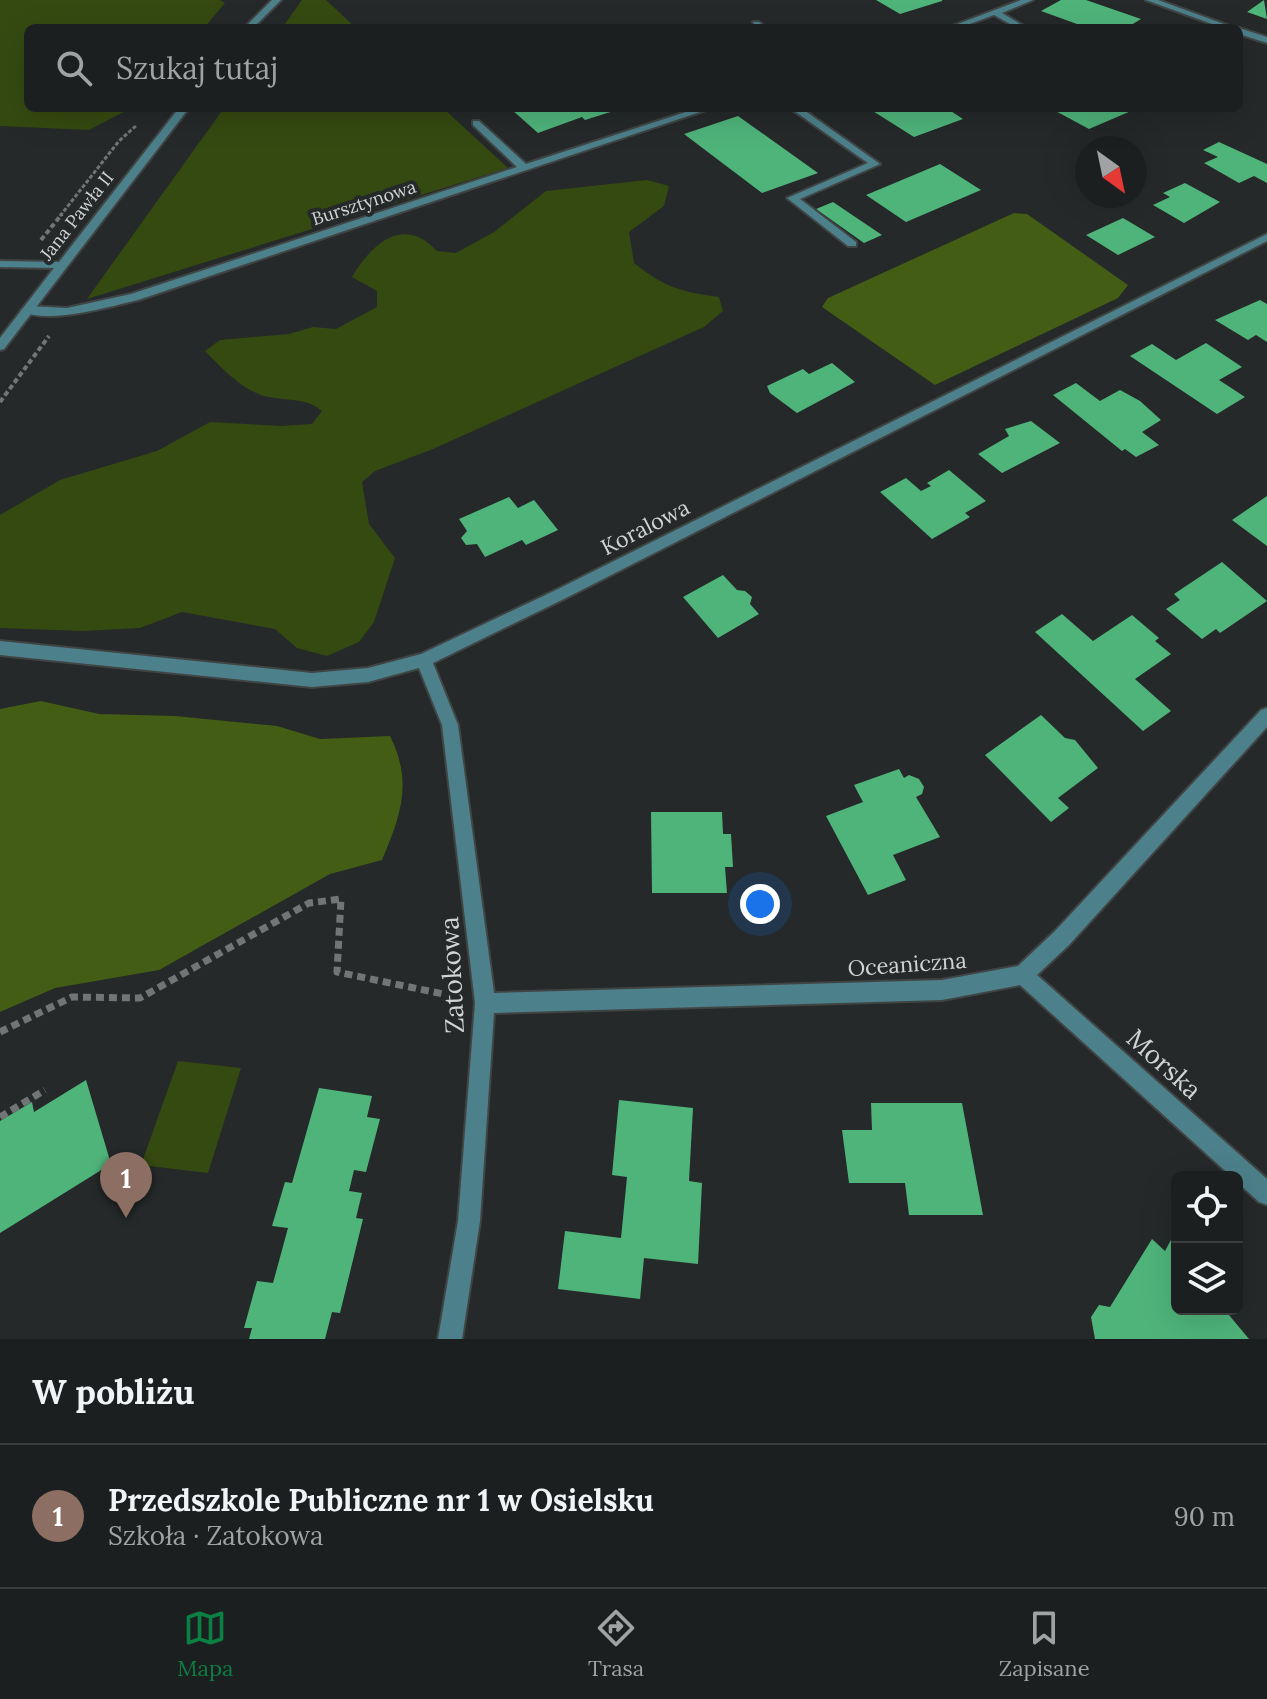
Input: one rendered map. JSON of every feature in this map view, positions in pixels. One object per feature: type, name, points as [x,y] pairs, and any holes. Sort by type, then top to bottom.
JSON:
[{"type":"street","points":[[259,14],[264,0]]},
{"type":"street","points":[[251,24],[277,0]]},
{"type":"street","points":[[963,24],[1029,0]]},
{"type":"street","points":[[1150,0],[1219,24]]},
{"type":"street","points":[[996,13],[1016,24]]},
{"type":"street","points":[[1243,32],[1267,40]]},
{"type":"street","name":"Jana Pawła II","points":[[0,346],[181,112]]},
{"type":"street","name":"Bursztynowa","points":[[27,310],[67,312],[134,297],[695,112]]},
{"type":"street","points":[[801,112],[875,164],[792,198],[852,244]]},
{"type":"street","points":[[476,123],[525,169]]},
{"type":"street","name":"Koralowa","points":[[0,648],[312,680],[368,675],[424,660],[561,594],[1267,237]]},
{"type":"street","points":[[0,264],[62,265]]},
{"type":"street","name":"Zatokowa","points":[[424,660],[450,725],[485,1003],[469,1221],[450,1339]]},
{"type":"street","points":[[1023,975],[1062,938],[1267,715]]},
{"type":"street","name":"Oceaniczna","points":[[485,1003],[942,990],[1023,975]]},
{"type":"street","name":"Morska","points":[[1023,975],[1267,1194]]},
{"type":"path","points":[[23,262],[119,141],[146,116]]},
{"type":"path","points":[[0,1032],[72,997],[140,998],[309,903],[341,899],[337,972],[485,1003]]},
{"type":"path","points":[[0,1117],[45,1090]]},
{"type":"green space","points":[[0,0],[220,0],[225,3],[207,24],[24,24],[24,112],[123,112],[89,130],[0,126]]},
{"type":"green space","points":[[302,0],[326,0],[352,24],[285,24]]},
{"type":"green space","points":[[221,112],[447,112],[508,168],[87,299]]},
{"type":"green space","points":[[647,180],[669,186],[664,206],[629,232],[634,263],[674,287],[719,297],[723,311],[704,327],[433,449],[375,471],[362,482],[369,524],[395,558],[374,622],[359,642],[327,656],[297,648],[275,629],[182,612],[140,628],[83,631],[0,628],[0,515],[60,480],[157,451],[210,422],[281,426],[312,424],[322,411],[308,403],[261,395],[245,387],[205,351],[220,340],[289,334],[313,327],[336,329],[377,307],[377,291],[352,277],[369,254],[390,238],[401,234],[413,235],[425,240],[437,251],[456,253],[494,232],[546,191]]},
{"type":"green space","points":[[1014,213],[1027,214],[1128,285],[1118,298],[935,385],[822,307],[828,298]]},
{"type":"green space","points":[[41,701],[99,714],[175,716],[277,726],[320,739],[390,736],[403,784],[399,813],[382,860],[330,874],[159,970],[55,988],[0,1012],[0,709]]},
{"type":"green space","points":[[178,1061],[241,1068],[208,1173],[141,1165]]},
{"type":"building","points":[[876,0],[942,0],[942,1],[900,14]]},
{"type":"building","points":[[1061,0],[1086,0],[1141,19],[1133,24],[1077,24],[1041,11]]},
{"type":"building","points":[[1264,0],[1267,19],[1247,12]]},
{"type":"building","points":[[514,112],[610,112],[585,120],[582,117],[538,133]]},
{"type":"building","points":[[874,112],[952,112],[963,119],[914,137]]},
{"type":"building","points":[[1057,112],[1129,112],[1089,129]]},
{"type":"building","points":[[738,116],[818,173],[762,193],[684,134]]},
{"type":"building","points":[[1219,142],[1267,164],[1267,183],[1254,176],[1239,183],[1204,163],[1218,157],[1203,150]]},
{"type":"building","points":[[940,164],[981,190],[906,222],[866,195]]},
{"type":"building","points":[[1185,183],[1220,202],[1184,223],[1153,205],[1170,197],[1163,193]]},
{"type":"building","points":[[833,202],[882,235],[864,243],[816,209]]},
{"type":"building","points":[[1123,218],[1155,237],[1118,255],[1086,235]]},
{"type":"building","points":[[1260,300],[1267,304],[1267,342],[1256,335],[1248,340],[1215,320]]},
{"type":"building","points":[[1206,343],[1242,367],[1219,380],[1245,397],[1217,414],[1130,356],[1152,344],[1176,360]]},
{"type":"building","points":[[832,363],[855,382],[797,413],[770,393],[767,386],[803,369],[809,374]]},
{"type":"building","points":[[1076,383],[1100,401],[1120,390],[1140,401],[1161,420],[1142,432],[1159,445],[1136,457],[1125,449],[1122,451],[1053,395]]},
{"type":"building","points":[[1031,421],[1060,443],[1002,473],[978,454],[1009,436],[1005,429]]},
{"type":"building","points":[[949,470],[986,501],[965,513],[970,517],[932,539],[880,492],[906,478],[921,491],[931,486],[927,483]]},
{"type":"building","points":[[1267,496],[1267,546],[1232,520]]},
{"type":"building","points":[[509,497],[518,508],[534,500],[558,530],[526,545],[522,540],[485,557],[477,544],[466,545],[461,538],[467,531],[459,519]]},
{"type":"building","points":[[1222,562],[1267,601],[1220,633],[1216,629],[1202,639],[1166,609],[1180,600],[1174,594]]},
{"type":"building","points":[[723,575],[737,590],[745,591],[752,597],[750,604],[759,614],[718,638],[683,597]]},
{"type":"building","points":[[1062,614],[1093,641],[1132,615],[1159,638],[1155,641],[1171,654],[1135,679],[1171,711],[1143,731],[1035,632]]},
{"type":"building","points":[[1041,715],[1065,738],[1075,740],[1098,768],[1058,798],[1069,808],[1051,822],[985,755]]},
{"type":"building","points":[[899,769],[904,778],[909,775],[919,779],[924,787],[922,794],[916,797],[940,837],[893,855],[906,880],[868,895],[826,816],[863,802],[854,785]]},
{"type":"building","points":[[651,812],[722,812],[723,834],[731,834],[733,867],[725,867],[727,893],[652,893]]},
{"type":"building","points":[[86,1080],[111,1164],[0,1233],[0,1121],[32,1102],[34,1112]]},
{"type":"building","points":[[319,1088],[372,1096],[367,1117],[380,1119],[366,1172],[354,1170],[349,1191],[362,1193],[356,1218],[363,1219],[340,1313],[332,1312],[325,1339],[249,1339],[252,1328],[244,1328],[257,1281],[273,1283],[288,1228],[272,1226],[285,1182],[292,1183]]},
{"type":"building","points":[[619,1100],[693,1108],[689,1181],[702,1183],[698,1264],[644,1258],[640,1299],[558,1289],[565,1231],[621,1238],[627,1177],[612,1175]]},
{"type":"building","points":[[871,1103],[962,1103],[983,1215],[909,1215],[905,1183],[849,1183],[842,1130],[872,1130]]},
{"type":"building","points":[[1152,1239],[1165,1251],[1171,1240],[1171,1315],[1229,1315],[1249,1339],[1095,1339],[1091,1317],[1099,1305],[1110,1307]]},
{"type":"place","name":"Przedszkole Publiczne nr 1 w Osielsku","points":[[126,1218]]}]
